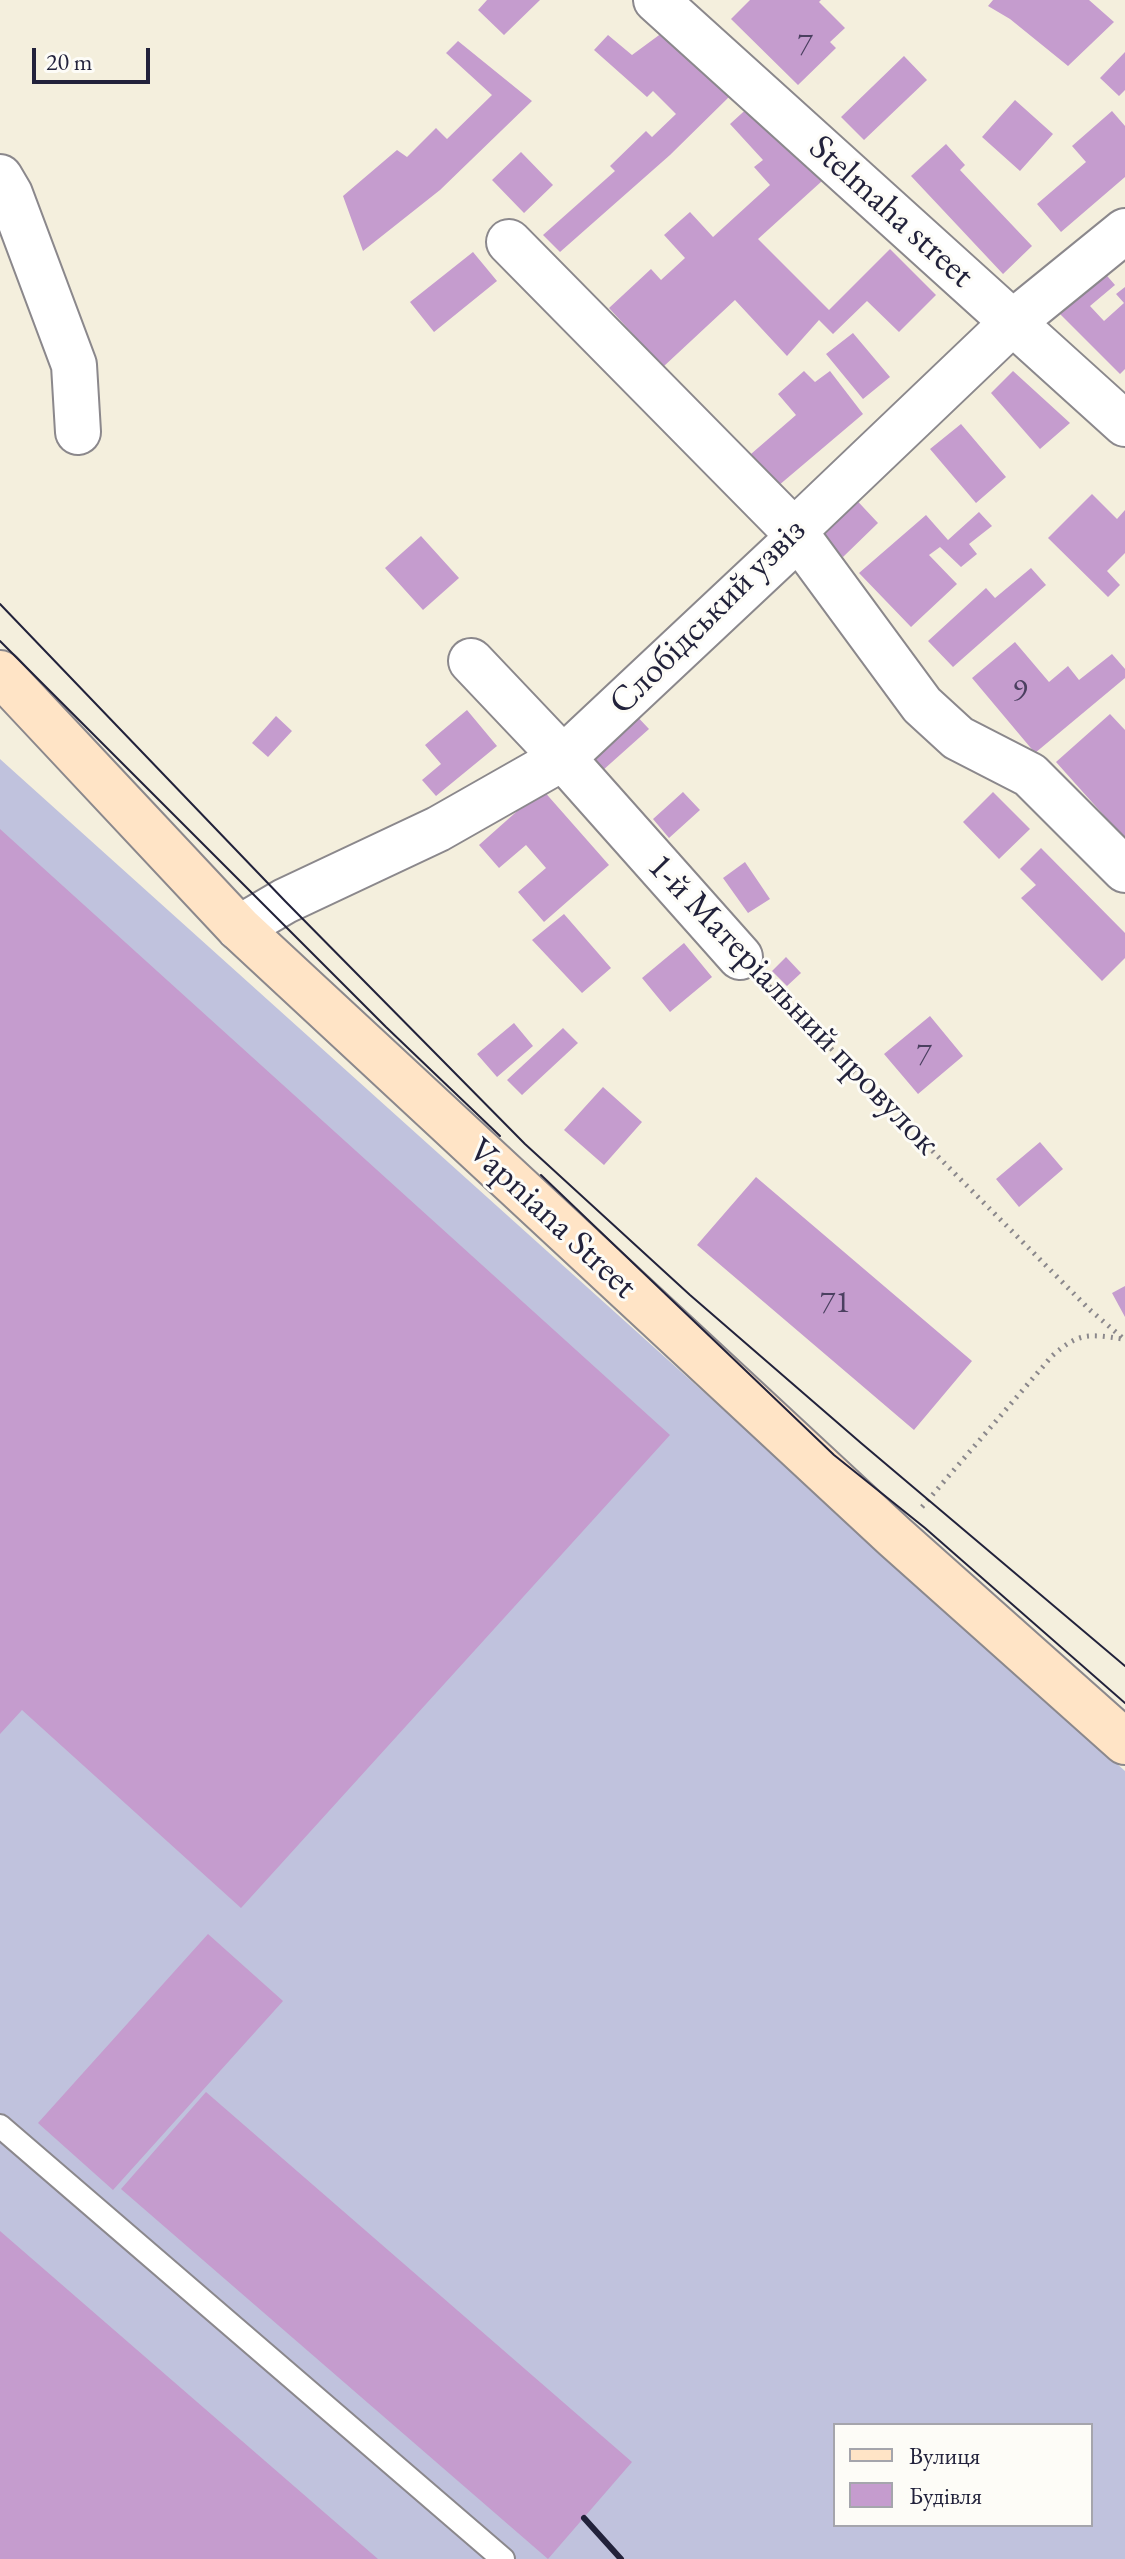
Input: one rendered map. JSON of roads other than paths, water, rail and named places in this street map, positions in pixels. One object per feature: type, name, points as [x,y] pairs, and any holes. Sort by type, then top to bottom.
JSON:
[{"type":"street","name":"Stelmaha street","points":[[656,0],[1125,424]]},
{"type":"street","points":[[0,177],[10,194],[74,365],[78,432]]},
{"type":"street","name":"Слобідський узвіз","points":[[239,928],[285,901],[438,829],[563,758],[788,547],[794,531],[1013,322],[1125,231]]},
{"type":"street","points":[[509,242],[794,531],[922,705],[958,738],[1030,775],[1125,870]]},
{"type":"street","name":"1-й Матеріальний провулок","points":[[471,661],[563,758],[740,957]]},
{"type":"street","name":"Vapniana Street","points":[[0,673],[239,928],[895,1537],[1125,1742]]},
{"type":"lane","points":[[0,2126],[503,2559]]},
{"type":"tram line","points":[[0,604],[285,901],[525,1144],[690,1295],[1125,1666]]},
{"type":"tram line","points":[[0,641],[386,1027],[500,1136]]},
{"type":"tram line","points":[[541,1175],[834,1455],[925,1528],[1125,1703]]},
{"type":"railway","points":[[584,2518],[621,2559]]}]
